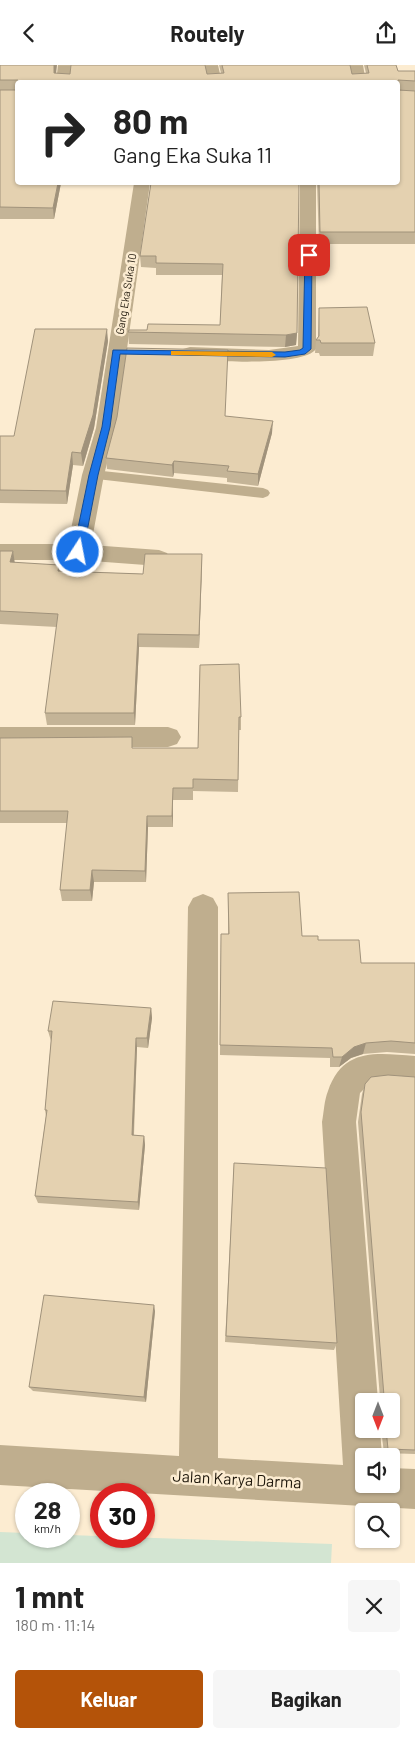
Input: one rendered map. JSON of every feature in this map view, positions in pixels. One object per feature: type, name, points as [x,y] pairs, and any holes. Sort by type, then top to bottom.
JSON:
[{"type":"street","points":[[62,80],[65,65]]},
{"type":"street","points":[[211,65],[214,80]]},
{"type":"street","points":[[356,65],[358,80]]},
{"type":"street","name":"Gang Eka Suka 10","points":[[78,552],[93,475],[125,352],[142,185]]},
{"type":"street","points":[[169,353],[285,355],[302,352],[307,349],[308,185]]},
{"type":"street","points":[[0,552],[78,552],[158,558]]},
{"type":"street","points":[[0,737],[168,737]]},
{"type":"street","points":[[198,1477],[202,907]]},
{"type":"street","points":[[362,1448],[340,1122],[344,1091],[348,1082],[358,1073],[370,1068],[415,1071]]},
{"type":"street","name":"Jalan Karya Darma","points":[[0,1465],[198,1477],[355,1483]]},
{"type":"street","name":"Jalan Karya Darma","points":[[400,1487],[415,1489]]},
{"type":"lane","points":[[93,475],[263,493]]},
{"type":"green space","points":[[0,1532],[15,1533],[15,1548],[80,1548],[80,1535],[90,1536],[90,1548],[155,1548],[155,1538],[332,1544],[331,1563],[0,1563]]},
{"type":"building","points":[[0,65],[54,65],[54,73],[70,74],[71,65],[205,65],[207,74],[224,73],[222,65],[350,65],[352,74],[369,73],[367,65],[396,65],[398,71],[415,71],[415,81],[0,80]]},
{"type":"building","points":[[0,90],[15,90],[15,185],[58,185],[53,208],[0,207]]},
{"type":"building","points":[[400,90],[415,91],[415,232],[320,232],[319,185],[400,185]]},
{"type":"building","points":[[151,185],[299,185],[297,333],[286,335],[128,332],[129,330],[147,330],[148,324],[220,325],[223,264],[156,263],[156,256],[140,256]]},
{"type":"building","points":[[367,307],[375,343],[321,343],[320,340],[316,340],[319,336],[319,308]]},
{"type":"building","points":[[35,329],[107,329],[93,415],[81,453],[72,452],[66,491],[0,490],[0,436],[14,436]]},
{"type":"building","points":[[127,348],[228,350],[225,416],[273,421],[258,474],[227,471],[229,466],[174,461],[172,465],[106,458],[117,417]]},
{"type":"building","points":[[0,551],[13,551],[10,562],[59,565],[58,571],[143,574],[145,554],[202,554],[199,635],[138,634],[134,713],[45,713],[58,614],[0,611]]},
{"type":"building","points":[[239,664],[241,717],[239,717],[238,780],[193,779],[193,788],[173,788],[172,816],[147,816],[145,871],[92,870],[90,890],[60,890],[68,811],[0,811],[0,738],[132,737],[132,748],[198,748],[200,665]]},
{"type":"building","points":[[299,892],[302,936],[318,936],[318,940],[359,940],[361,963],[415,963],[415,1043],[391,1041],[366,1043],[354,1047],[342,1057],[333,1057],[332,1048],[220,1045],[221,934],[229,934],[228,893]]},
{"type":"building","points":[[53,1001],[151,1008],[147,1038],[136,1038],[132,1135],[144,1136],[138,1202],[35,1196],[47,1110],[45,1110],[52,1031],[48,1031]]},
{"type":"building","points":[[388,1075],[415,1077],[415,1450],[388,1448],[387,1438],[400,1438],[400,1393],[384,1393],[361,1112],[365,1084],[371,1077]]},
{"type":"building","points":[[234,1163],[326,1168],[337,1343],[226,1336]]},
{"type":"building","points":[[44,1295],[154,1305],[144,1397],[29,1387]]},
{"type":"slow traffic","points":[[174,353],[272,355]]},
{"type":"route","points":[[78,552],[93,475],[106,427],[116,352],[285,355],[302,352],[307,349],[309,255]]}]
